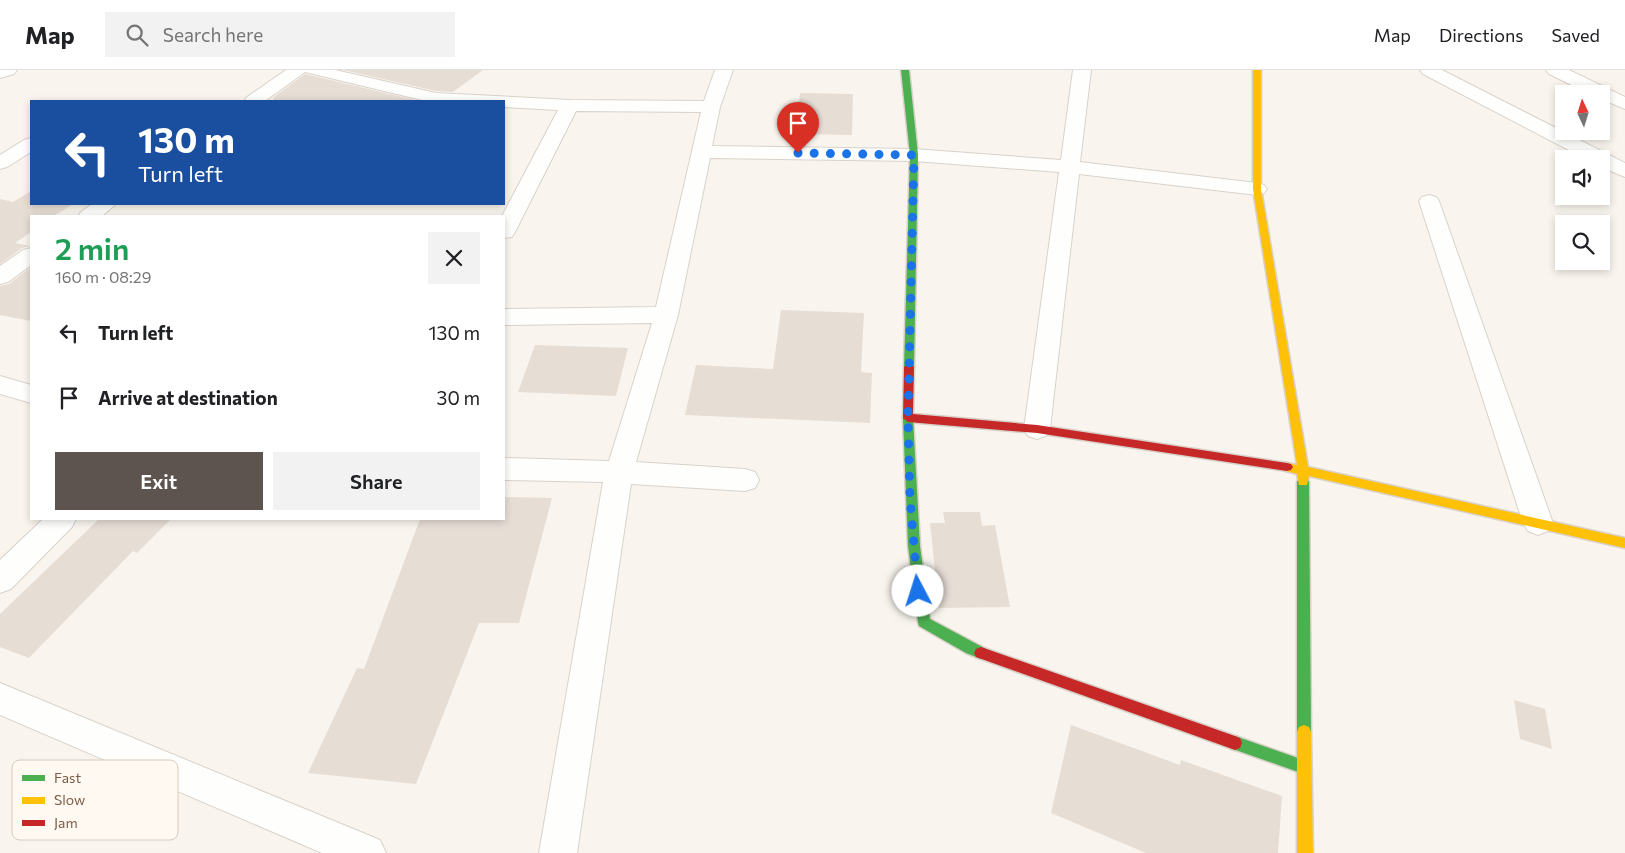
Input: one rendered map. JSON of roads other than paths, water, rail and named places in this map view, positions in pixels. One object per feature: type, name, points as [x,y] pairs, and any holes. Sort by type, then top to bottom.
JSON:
[{"type":"street","points":[[0,73],[8,70]]},
{"type":"street","points":[[254,100],[298,70]]},
{"type":"street","points":[[312,70],[436,98],[477,100]]},
{"type":"street","points":[[558,853],[619,472],[666,315],[711,107],[724,70]]},
{"type":"street","points":[[905,70],[914,155],[908,418],[910,499],[918,591],[924,622],[971,649],[1304,767]]},
{"type":"street","points":[[1037,429],[1082,70]]},
{"type":"street","points":[[1257,70],[1257,189],[1303,470],[1305,853]]},
{"type":"street","points":[[1429,70],[1584,150]]},
{"type":"street","points":[[1555,70],[1625,104]]},
{"type":"street","points":[[505,102],[570,106],[711,107]]},
{"type":"street","points":[[505,230],[570,106]]},
{"type":"street","points":[[8,140],[30,144]]},
{"type":"street","points":[[0,163],[30,145]]},
{"type":"street","points":[[702,152],[914,155],[1069,167],[1257,189]]},
{"type":"street","points":[[1610,164],[1625,171]]},
{"type":"street","points":[[1429,201],[1538,523]]},
{"type":"street","points":[[90,215],[104,205]]},
{"type":"street","points":[[0,277],[30,257]]},
{"type":"street","points":[[505,317],[666,315]]},
{"type":"street","points":[[0,385],[30,394]]},
{"type":"street","points":[[908,418],[1037,429],[1303,470],[1625,543]]},
{"type":"street","points":[[505,469],[619,472],[745,480]]},
{"type":"street","points":[[0,580],[61,520]]},
{"type":"street","points":[[0,699],[145,760]]},
{"type":"street","points":[[178,774],[367,853]]}]
